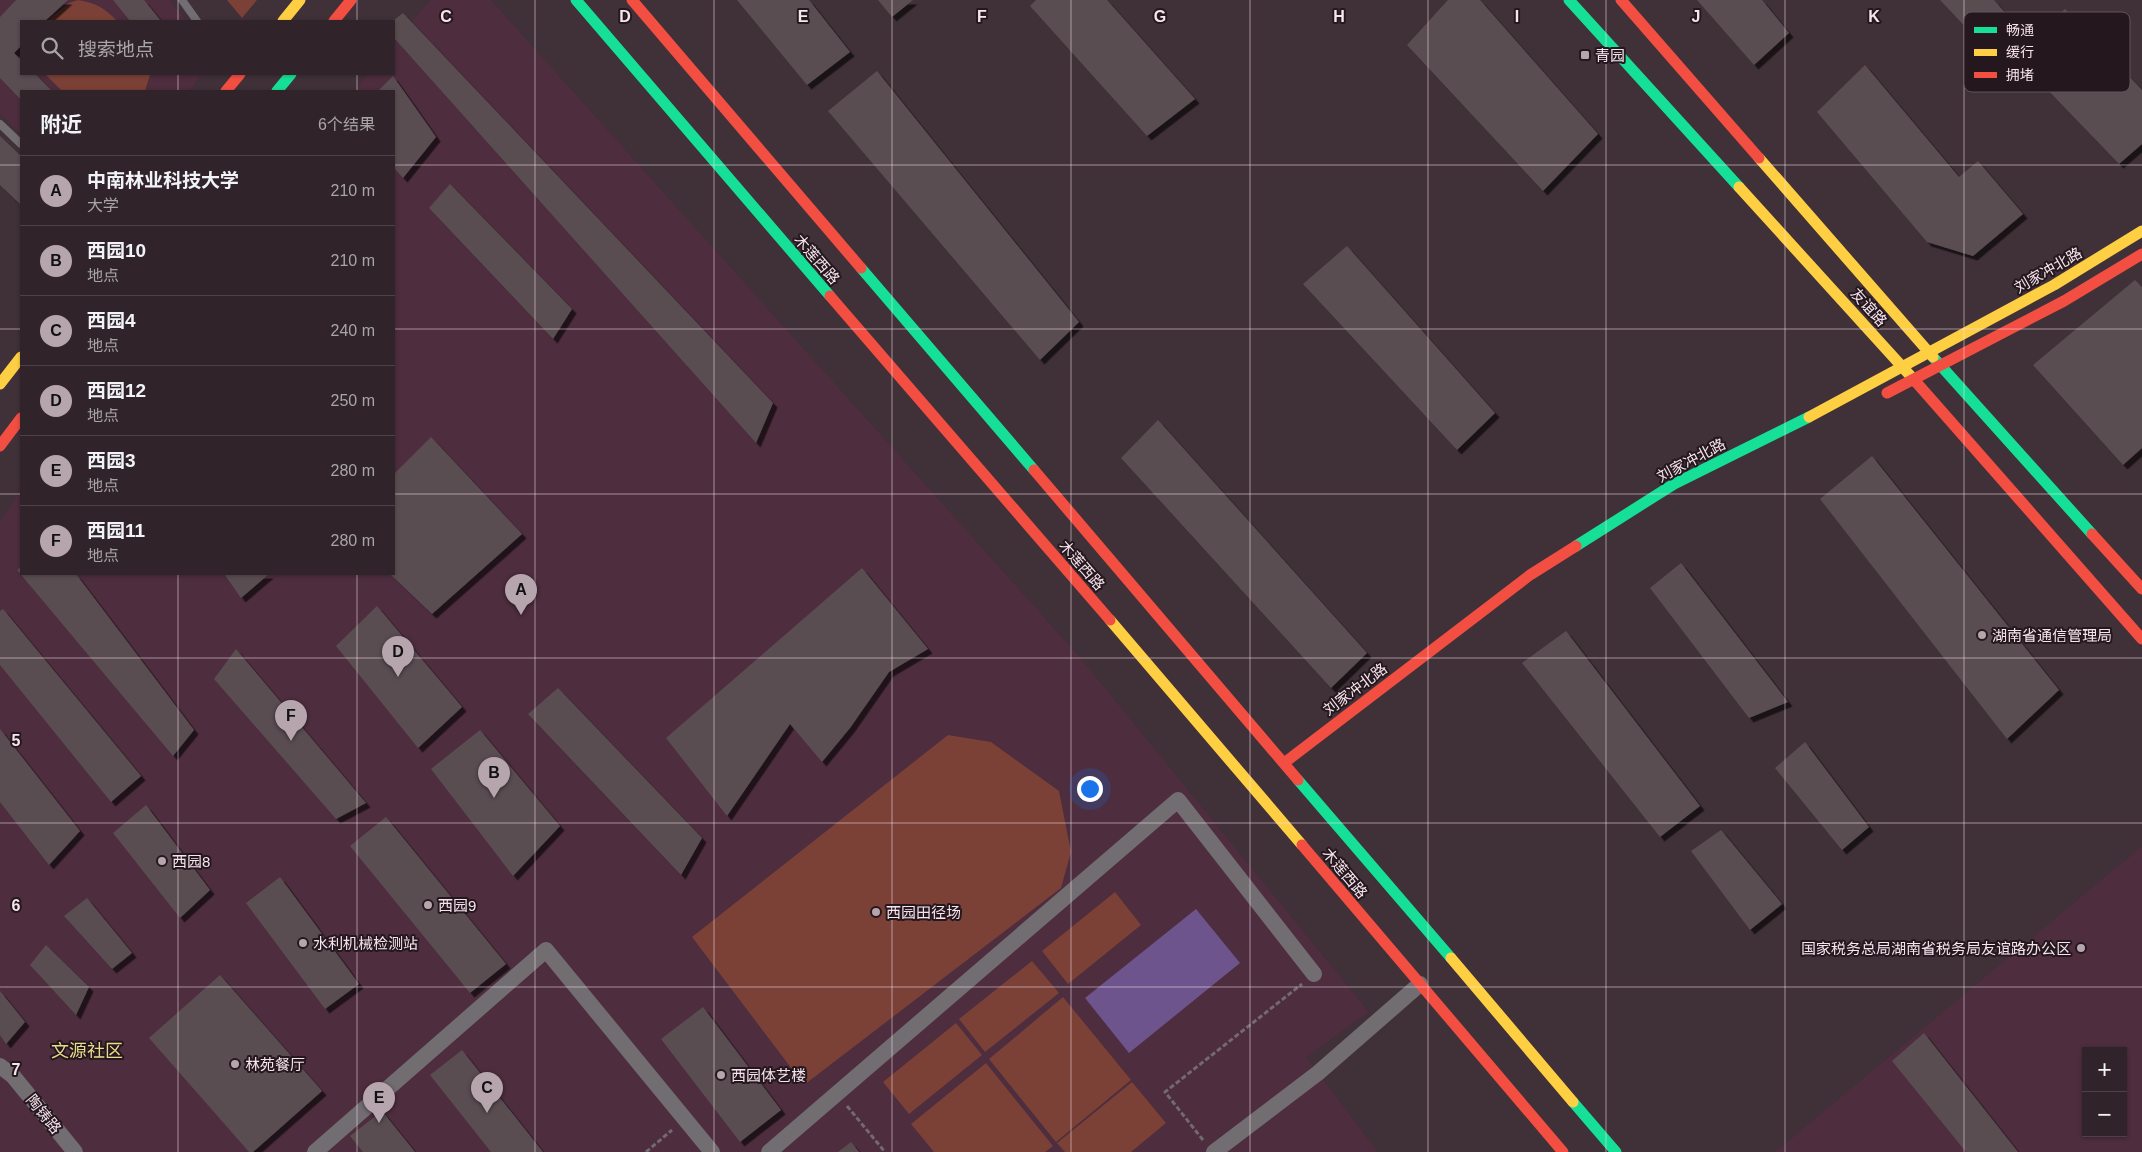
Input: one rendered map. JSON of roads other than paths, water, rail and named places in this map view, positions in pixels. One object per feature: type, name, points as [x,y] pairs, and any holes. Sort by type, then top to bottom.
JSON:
[{"type":"main road","points":[[284,20],[300,0]]},
{"type":"main road","points":[[335,20],[351,0]]},
{"type":"main road","name":"木莲西路","points":[[576,0],[1206,732],[1563,1152]]},
{"type":"main road","name":"木莲西路","points":[[632,0],[1616,1152]]},
{"type":"main road","name":"友谊路","points":[[1569,0],[1914,380],[2142,639]]},
{"type":"main road","name":"友谊路","points":[[1620,0],[1941,366],[2142,589]]},
{"type":"main road","points":[[227,90],[238,75]]},
{"type":"main road","points":[[278,90],[291,75]]},
{"type":"main road","name":"刘家冲北路","points":[[1287,766],[1530,575],[1674,484],[1903,368],[2054,285],[2142,231]]},
{"type":"main road","points":[[1879,397],[2064,301],[2142,254]]},
{"type":"main road","points":[[0,384],[20,358]]},
{"type":"main road","points":[[0,446],[20,419]]},
{"type":"main road","name":"刘家冲北路","points":[[1287,766],[1534,585],[1558,571]]},
{"type":"street","points":[[769,1152],[1178,800],[1314,974]]},
{"type":"street","points":[[315,1152],[546,950],[712,1152]]},
{"type":"street","points":[[1210,1148],[1318,1073],[1420,984]]},
{"type":"street","name":"陶铸路","points":[[6,1071],[74,1152]]},
{"type":"lane","points":[[182,0],[196,20]]},
{"type":"lane","points":[[0,124],[20,143]]},
{"type":"place","name":"青园","points":[[1585,55]]},
{"type":"place","name":"中南林业科技大学","points":[[521,615]]},
{"type":"place","name":"湖南省通信管理局","points":[[1982,635]]},
{"type":"place","name":"西园12","points":[[398,677]]},
{"type":"place","name":"西园11","points":[[291,741]]},
{"type":"place","name":"西园10","points":[[494,798]]},
{"type":"place","name":"西园8","points":[[162,861]]},
{"type":"place","name":"西园9","points":[[428,905]]},
{"type":"place","name":"西园田径场","points":[[876,912]]},
{"type":"place","name":"水利机械检测站","points":[[303,943]]},
{"type":"place","name":"国家税务总局湖南省税务局友谊路办公区","points":[[2081,948]]},
{"type":"place","name":"林苑餐厅","points":[[235,1064]]},
{"type":"place","name":"西园体艺楼","points":[[721,1075]]},
{"type":"place","name":"西园4","points":[[487,1113]]},
{"type":"place","name":"西园3","points":[[379,1123]]},
{"type":"district","name":"文源社区","points":[[87,1051]]}]
